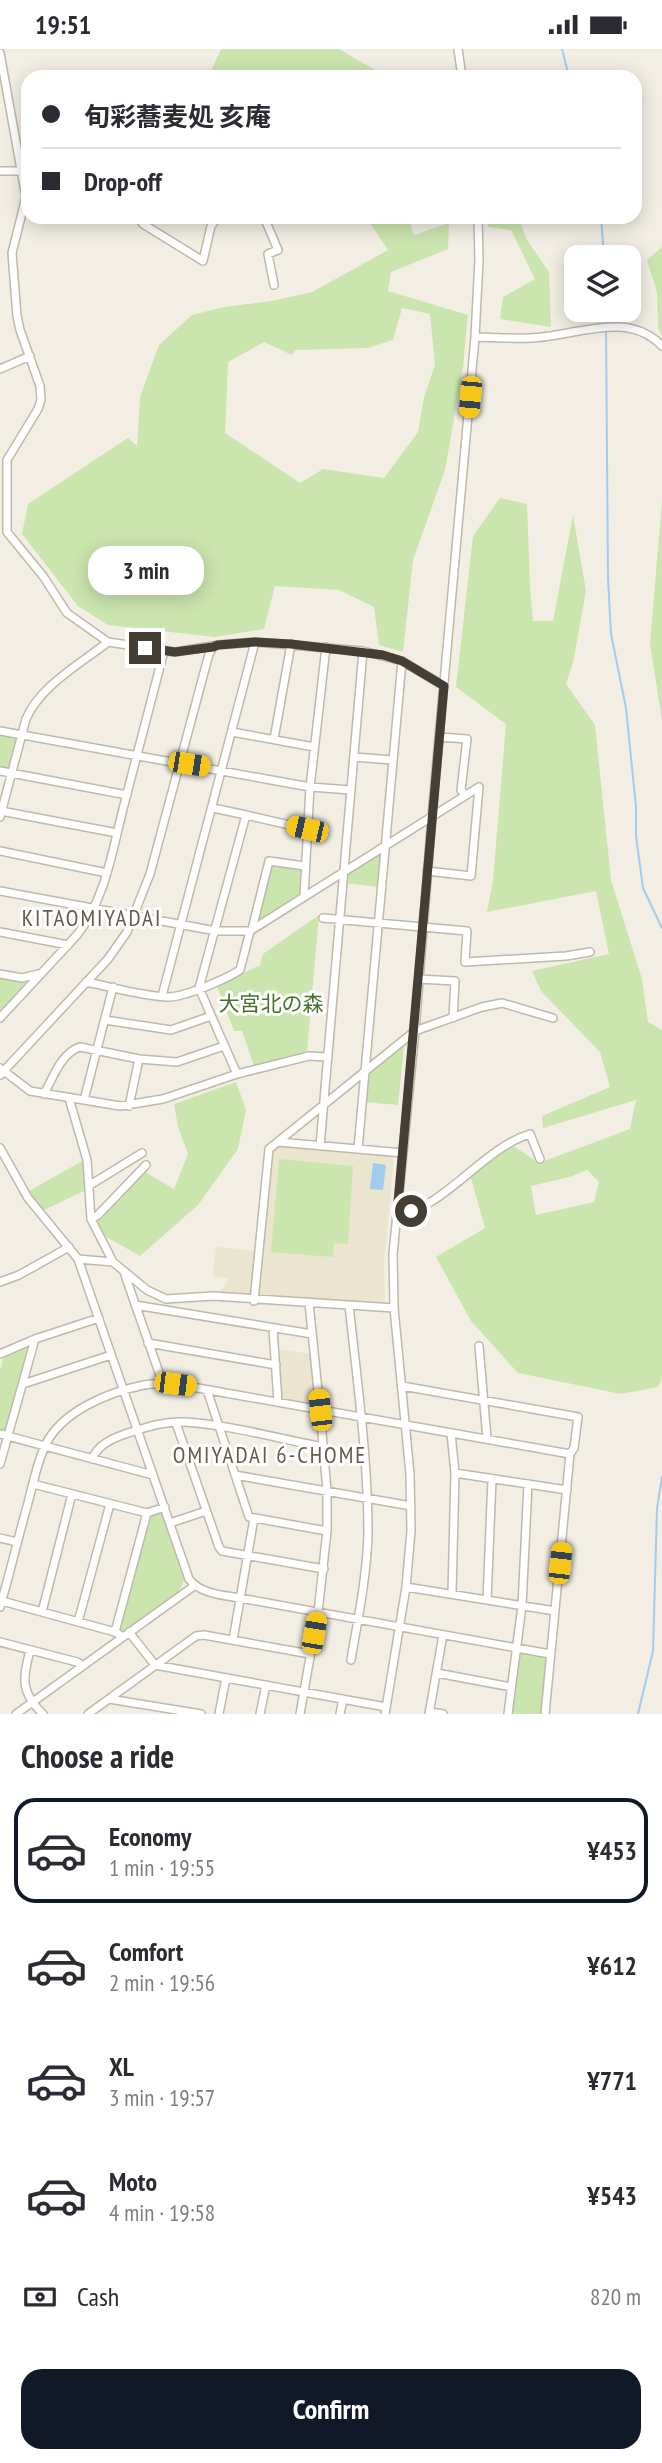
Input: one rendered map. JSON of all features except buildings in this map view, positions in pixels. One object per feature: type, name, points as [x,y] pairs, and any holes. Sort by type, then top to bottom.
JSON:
[{"type":"street","points":[[458,49],[461,70]]},
{"type":"street","points":[[0,53],[21,166]]},
{"type":"street","points":[[0,171],[21,171]]},
{"type":"street","points":[[21,215],[12,261],[19,323],[40,386],[41,400],[7,460],[3,482],[4,533],[43,576],[67,613],[108,642],[175,652],[255,642],[326,647],[402,661],[444,686]]},
{"type":"street","points":[[143,224],[203,261],[213,224]]},
{"type":"street","points":[[267,224],[278,250],[268,254],[274,285]]},
{"type":"street","points":[[478,224],[480,260],[475,337],[393,1254],[394,1308],[402,1386],[405,1425],[411,1506],[407,1587],[385,1710],[343,1699],[155,1665],[126,1635],[42,1612],[1,1604],[44,1447],[58,1428],[75,1414],[96,1402],[144,1385],[163,1384],[208,1390],[360,1416],[405,1425],[487,1440],[570,1454]]},
{"type":"street","points":[[475,337],[530,338],[606,327],[636,328],[647,332],[662,346]]},
{"type":"street","points":[[0,369],[30,356]]},
{"type":"street","points":[[108,642],[32,705],[1,814],[117,833]]},
{"type":"street","points":[[162,996],[255,642]]},
{"type":"street","points":[[274,739],[291,644]]},
{"type":"street","points":[[213,647],[150,874],[133,917],[118,945],[1,1071],[30,1091],[129,1106],[163,1099],[237,1074],[309,1056],[328,1057]]},
{"type":"street","points":[[304,895],[313,747],[326,647]]},
{"type":"street","points":[[0,1018],[87,923],[107,873],[164,651]]},
{"type":"street","points":[[320,1146],[363,652]]},
{"type":"street","points":[[358,1149],[402,661]]},
{"type":"street","points":[[0,731],[223,769],[310,787],[351,790]]},
{"type":"street","points":[[232,732],[313,747]]},
{"type":"street","points":[[439,737],[467,739],[461,790],[465,795]]},
{"type":"street","points":[[354,757],[392,760]]},
{"type":"street","points":[[0,771],[127,795]]},
{"type":"street","points":[[0,891],[216,931],[237,933],[251,930],[480,787],[471,876],[427,871]]},
{"type":"street","points":[[213,808],[307,829]]},
{"type":"street","points":[[237,1074],[199,988],[246,815]]},
{"type":"street","points":[[0,851],[107,873]]},
{"type":"street","points":[[86,982],[162,996],[180,995],[228,978],[240,969],[269,861],[305,866]]},
{"type":"street","points":[[323,918],[467,931],[465,961],[566,956],[590,952]]},
{"type":"street","points":[[0,932],[68,945]]},
{"type":"street","points":[[0,974],[22,978],[42,972]]},
{"type":"street","points":[[419,979],[455,981],[453,1018]]},
{"type":"street","points":[[84,1100],[113,987]]},
{"type":"street","points":[[254,1301],[270,1150],[278,1142],[415,1031],[482,1007],[502,1003],[553,1018]]},
{"type":"street","points":[[105,1020],[171,1030],[211,1016]]},
{"type":"street","points":[[44,1094],[66,1055],[80,1047],[139,1059],[177,1062],[223,1046]]},
{"type":"street","points":[[129,1106],[139,1059]]},
{"type":"street","points":[[69,1098],[87,1160],[91,1219],[113,1262],[147,1290],[166,1299],[195,1296],[394,1308]]},
{"type":"street","points":[[397,1215],[433,1199],[513,1139],[530,1133],[540,1159]]},
{"type":"street","points":[[278,1142],[403,1153]]},
{"type":"street","points":[[0,1148],[28,1198],[78,1259],[189,1579],[194,1586],[201,1590],[240,1598],[550,1654]]},
{"type":"street","points":[[90,1185],[142,1153]]},
{"type":"street","points":[[91,1219],[146,1165]]},
{"type":"street","points":[[0,1282],[19,1275],[69,1247]]},
{"type":"street","points":[[78,1259],[113,1262]]},
{"type":"street","points":[[124,1273],[163,1384]]},
{"type":"street","points":[[300,1714],[318,1612],[327,1531],[327,1491],[309,1303]]},
{"type":"street","points":[[135,1305],[312,1334]]},
{"type":"street","points":[[349,1305],[368,1535],[351,1660]]},
{"type":"street","points":[[0,1361],[1,1353],[99,1318]]},
{"type":"street","points":[[273,1329],[278,1402]]},
{"type":"street","points":[[0,1464],[4,1435],[23,1384],[35,1339]]},
{"type":"street","points":[[148,1343],[276,1365]]},
{"type":"street","points":[[478,1346],[487,1440]]},
{"type":"street","points":[[23,1384],[111,1355]]},
{"type":"street","points":[[402,1386],[578,1417],[574,1448],[570,1454],[545,1714]]},
{"type":"street","points":[[208,1390],[249,1517],[327,1531]]},
{"type":"street","points":[[92,1459],[108,1441],[138,1430],[176,1423],[220,1427],[323,1447]]},
{"type":"street","points":[[176,1423],[219,1547],[227,1552],[248,1557],[324,1569]]},
{"type":"street","points":[[452,1433],[455,1473],[452,1594]]},
{"type":"street","points":[[4,1435],[153,1475]]},
{"type":"street","points":[[455,1473],[567,1490]]},
{"type":"street","points":[[235,1475],[411,1506]]},
{"type":"street","points":[[487,1600],[492,1479]]},
{"type":"street","points":[[33,1484],[147,1514],[165,1507]]},
{"type":"street","points":[[508,1714],[522,1606],[528,1484]]},
{"type":"street","points":[[42,1612],[72,1494]]},
{"type":"street","points":[[78,1622],[110,1504]]},
{"type":"street","points":[[170,1523],[206,1511]]},
{"type":"street","points":[[115,1632],[147,1514]]},
{"type":"street","points":[[233,1640],[254,1518]]},
{"type":"street","points":[[0,1538],[17,1542]]},
{"type":"street","points":[[16,1714],[194,1586]]},
{"type":"street","points":[[407,1587],[555,1611]]},
{"type":"street","points":[[88,1714],[196,1636],[204,1635],[310,1654]]},
{"type":"street","points":[[443,1635],[429,1713],[443,1714]]},
{"type":"street","points":[[0,1642],[77,1662],[83,1666]]},
{"type":"street","points":[[30,1650],[24,1678],[32,1703],[43,1714]]},
{"type":"street","points":[[437,1673],[511,1687]]},
{"type":"street","points":[[219,1714],[226,1678]]},
{"type":"street","points":[[260,1714],[266,1685]]},
{"type":"street","points":[[109,1699],[201,1714]]},
{"type":"street","points":[[340,1714],[343,1699]]},
{"type":"shaded area","points":[[277,1145],[394,1155],[384,1265],[385,1305],[257,1297],[271,1150]]},
{"type":"shaded area","points":[[216,1247],[257,1251],[253,1297],[218,1295],[229,1278],[213,1276]]},
{"type":"shaded area","points":[[277,1349],[312,1354],[316,1400],[312,1404],[285,1400],[281,1396]]},
{"type":"green space","points":[[221,49],[339,49],[375,70],[211,70]]},
{"type":"green space","points":[[371,224],[410,224],[414,235],[449,224],[448,249],[391,272],[388,291],[468,315],[463,367],[445,470],[413,560],[403,652],[379,645],[374,607],[339,590],[275,586],[264,629],[215,637],[108,625],[78,606],[22,534],[28,504],[128,438],[137,446],[140,397],[159,345],[192,315],[312,292],[388,250]],"holes":[[[402,308],[430,314],[435,365],[424,397],[418,432],[384,478],[323,469],[300,483],[225,433],[228,362],[264,342],[292,355],[295,350],[367,348],[393,340]]]},
{"type":"green space","points":[[488,224],[521,224],[527,240],[549,272],[551,327],[500,319],[503,297],[535,279],[511,230],[488,227]]},
{"type":"green space","points":[[662,247],[662,336],[658,328],[657,292],[647,260]]},
{"type":"green space","points":[[500,498],[527,504],[533,621],[553,621],[573,515],[586,591],[573,663],[566,684],[595,725],[611,880],[642,979],[648,1022],[662,1030],[662,1377],[658,1387],[621,1394],[518,1373],[471,1321],[436,1257],[485,1228],[470,1175],[509,1143],[539,1163],[630,1129],[636,1100],[543,1128],[542,1116],[610,1087],[600,1052],[541,991],[532,971],[609,954],[596,891],[487,912],[493,881],[506,724],[456,687],[473,536]],"holes":[[[587,1170],[599,1182],[594,1202],[536,1215],[531,1186]]]},
{"type":"green space","points":[[662,501],[662,721],[650,644]]},
{"type":"green space","points":[[0,733],[17,737],[10,768],[0,768]]},
{"type":"green space","points":[[379,853],[382,855],[379,887],[345,883],[346,874]]},
{"type":"green space","points":[[271,864],[299,867],[302,870],[300,895],[258,922],[256,920]]},
{"type":"green space","name":"大宮北の森","points":[[319,915],[307,1052],[254,1066],[242,1031],[234,1031],[217,986],[260,965],[263,954]]},
{"type":"green space","points":[[0,977],[29,981],[29,984],[0,1015]]},
{"type":"green space","points":[[404,1046],[398,1105],[364,1102],[367,1075]]},
{"type":"green space","points":[[236,1082],[246,1110],[238,1149],[198,1205],[140,1256],[103,1235],[96,1216],[143,1171],[174,1189],[188,1154],[178,1127],[174,1104]]},
{"type":"green space","points":[[279,1159],[353,1166],[348,1244],[334,1243],[333,1257],[271,1252]]},
{"type":"green space","points":[[84,1160],[88,1189],[40,1212],[27,1192]]},
{"type":"green space","points":[[27,1344],[29,1347],[7,1430],[0,1431],[0,1370],[4,1355]]},
{"type":"green space","points":[[163,1512],[185,1577],[182,1586],[169,1602],[126,1632],[118,1629],[147,1517]]},
{"type":"green space","points":[[519,1652],[543,1656],[548,1661],[543,1714],[509,1714]]},
{"type":"water","points":[[373,1163],[386,1165],[383,1190],[370,1189]]},
{"type":"waterway","points":[[562,49],[567,70]]},
{"type":"waterway","points":[[602,224],[603,245]]},
{"type":"waterway","points":[[606,330],[611,634],[626,708],[643,888],[662,928]]},
{"type":"waterway","points":[[638,1714],[653,1651],[657,1508],[662,1477]]},
{"type":"district","name":"KITAOMIYADAI","points":[[92,917]]},
{"type":"district","name":"OMIYADAI 6-CHOME","points":[[270,1454]]},
{"type":"route","points":[[145,648],[175,652],[255,642],[326,647],[383,655],[402,661],[444,686],[397,1215],[411,1211]]}]
